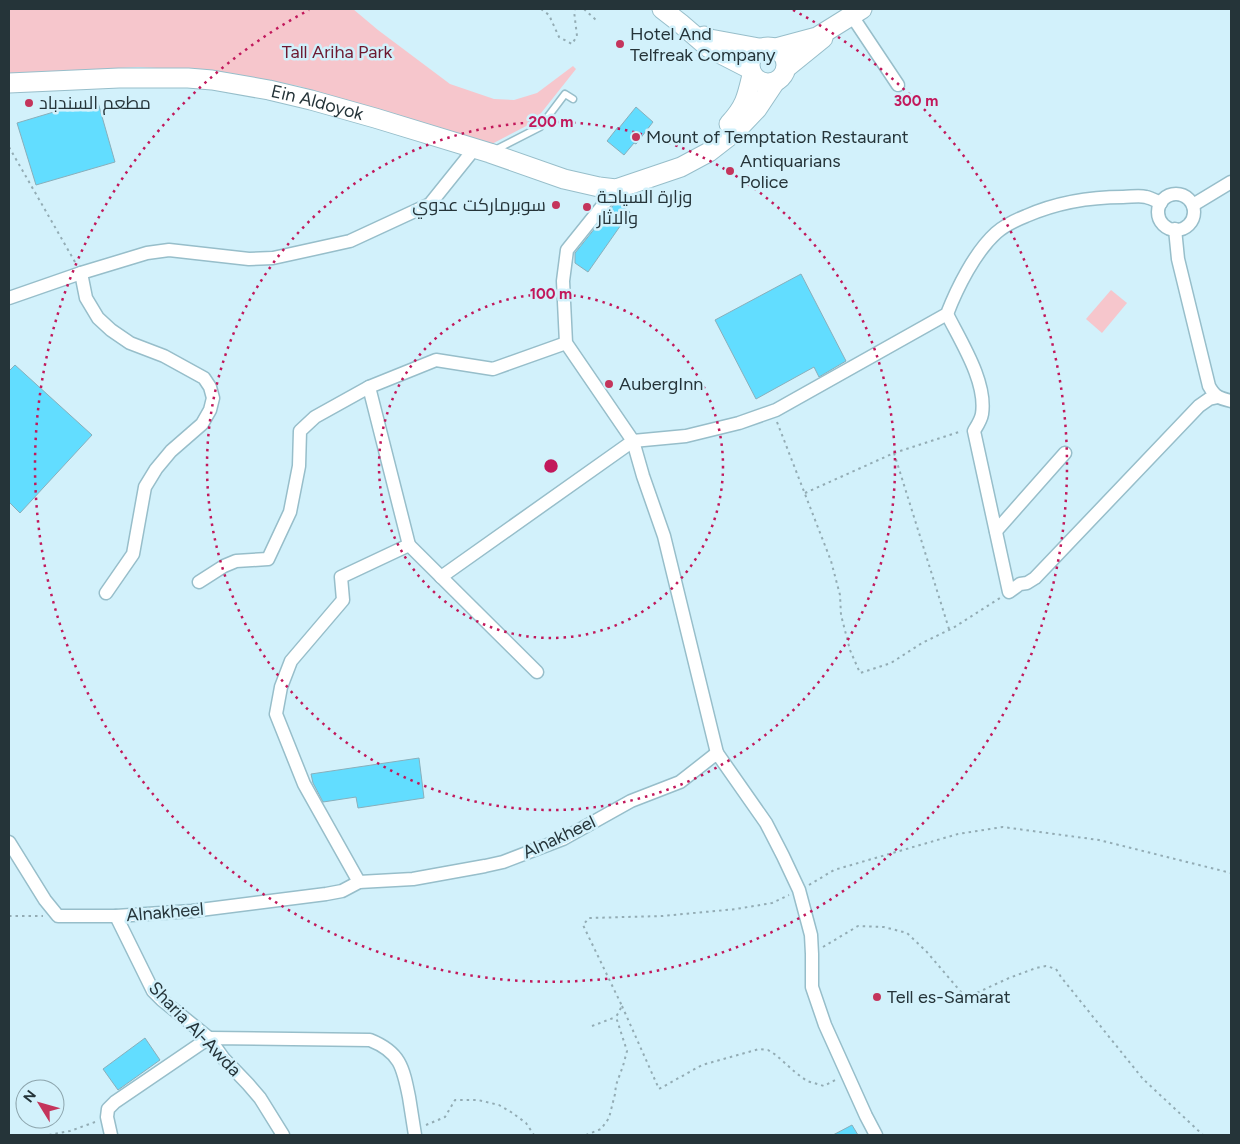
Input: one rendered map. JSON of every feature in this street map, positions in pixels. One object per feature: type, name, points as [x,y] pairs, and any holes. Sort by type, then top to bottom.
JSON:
[{"type":"main road","points":[[662,9],[709,48],[751,72],[757,80],[768,83],[781,75],[857,12]]},
{"type":"main road","points":[[681,167],[736,117],[746,102],[751,72],[750,63],[754,52],[817,37],[857,12]]},
{"type":"main road","points":[[616,189],[681,167],[709,152],[736,131],[757,110],[781,75],[786,62],[784,56],[768,48],[710,40],[680,23]]},
{"type":"main road","name":"Ein Aldoyok","points":[[9,83],[119,78],[212,80],[311,100],[482,151],[564,179],[616,189]]},
{"type":"street","points":[[857,12],[898,85]]},
{"type":"street","points":[[9,298],[147,253],[169,250],[249,259],[273,258],[350,241],[430,204],[482,151]]},
{"type":"street","points":[[1193,205],[1231,182]]},
{"type":"street","points":[[616,189],[567,250],[563,281],[566,343],[634,440],[643,476],[664,536],[717,752],[766,823],[800,890],[810,935],[812,987],[824,1025],[876,1135]]},
{"type":"street","points":[[1180,194],[1185,196],[1190,200],[1194,210],[1190,222],[1181,229],[1169,228],[1164,225],[1160,220],[1160,203],[1169,195],[1180,194]]},
{"type":"street","points":[[441,577],[634,440],[686,436],[739,423],[773,411],[947,314],[954,296],[985,245],[996,233],[1012,222],[1046,208],[1071,201],[1101,197],[1146,197],[1160,203]]},
{"type":"street","points":[[1175,229],[1178,259],[1209,386],[1218,397],[1231,402]]},
{"type":"street","points":[[81,273],[86,298],[98,318],[130,343],[164,356],[204,378],[210,387],[213,398],[210,410],[202,424],[161,463],[145,487],[133,554],[106,593]]},
{"type":"street","points":[[947,314],[979,381],[983,398],[982,416],[974,431],[1009,592],[1020,584],[1027,583],[1035,578],[1199,406],[1209,399],[1218,397]]},
{"type":"street","points":[[199,582],[224,566],[236,561],[268,559],[290,512],[299,466],[300,430],[315,417],[369,388],[436,360],[493,369],[566,343]]},
{"type":"street","points":[[369,388],[409,545],[537,672]]},
{"type":"street","points":[[996,531],[1065,453]]},
{"type":"street","points":[[359,882],[304,784],[276,714],[281,687],[290,661],[343,600],[341,577],[409,545]]},
{"type":"street","name":"Alnakheel","points":[[58,916],[116,916],[192,911],[342,892],[359,882],[413,879],[503,862],[563,839],[631,801],[680,782],[717,752]]},
{"type":"street","points":[[9,842],[45,900],[58,916]]},
{"type":"street","name":"Sharia Al-Awda","points":[[116,916],[153,991],[209,1038],[224,1059],[260,1098],[282,1135]]},
{"type":"street","points":[[111,1135],[107,1118],[108,1109],[115,1102],[209,1038],[370,1040],[382,1045],[392,1053],[403,1070],[414,1131]]},
{"type":"lane","points":[[482,151],[540,127],[565,94],[573,99]]},
{"type":"path","points":[[541,9],[549,15],[560,37],[572,44],[577,36],[575,9]]},
{"type":"path","points":[[584,9],[596,20]]},
{"type":"path","points":[[9,147],[81,273]]},
{"type":"path","points":[[773,411],[831,561],[840,595],[843,624],[850,650],[860,673],[891,664],[922,643],[949,630],[1009,592]]},
{"type":"path","points":[[805,493],[894,453],[976,426]]},
{"type":"path","points":[[894,453],[949,630]]},
{"type":"path","points":[[847,1074],[824,1086],[807,1082],[776,1055],[768,1050],[759,1049],[702,1065],[659,1089],[583,925],[589,918],[663,916],[736,909],[772,903],[800,890],[834,870],[958,834],[1004,827],[1099,840],[1231,874]]},
{"type":"path","points":[[9,916],[58,916]]},
{"type":"path","points":[[812,954],[858,926],[892,929],[906,933],[926,951],[962,992],[970,996],[1036,968],[1046,966],[1056,969],[1143,1079],[1203,1135]]},
{"type":"path","points":[[592,1026],[616,1017],[622,1006]]},
{"type":"path","points":[[586,1135],[601,1129],[609,1118],[616,1085],[627,1051],[616,1017]]},
{"type":"path","points":[[414,1131],[445,1117],[454,1100],[478,1100],[499,1105],[512,1112],[526,1123],[534,1135]]},
{"type":"path","points":[[49,1135],[70,1131],[107,1118]]},
{"type":"green space","name":"Tall Ariha Park","points":[[9,9],[353,9],[450,84],[494,99],[514,100],[537,93],[573,66],[576,69],[534,122],[488,146],[299,86],[217,71],[138,67],[9,74]]},
{"type":"green space","points":[[1111,290],[1127,303],[1102,333],[1086,319]]},
{"type":"building","points":[[97,99],[115,162],[36,185],[17,123]]},
{"type":"building","points":[[636,107],[653,122],[636,144],[634,143],[624,155],[607,141]]},
{"type":"building","points":[[616,202],[630,212],[588,272],[575,263],[575,253]]},
{"type":"building","points":[[801,274],[846,361],[819,377],[814,367],[756,399],[715,320]]},
{"type":"building","points":[[15,365],[92,435],[20,513],[9,502],[9,371]]},
{"type":"building","points":[[419,758],[424,798],[358,808],[356,797],[323,802],[313,783],[311,774]]},
{"type":"building","points":[[145,1038],[160,1060],[118,1090],[103,1069]]},
{"type":"building","points":[[852,1125],[858,1135],[833,1135]]},
{"type":"place","name":"Hotel And Telfreak Company","points":[[620,44]]},
{"type":"place","name":"مطعم السندباد","points":[[29,103]]},
{"type":"place","name":"Mount of Temptation Restaurant","points":[[636,137]]},
{"type":"place","name":"Antiquarians Police","points":[[730,171]]},
{"type":"place","name":"سوبرماركت عدوي","points":[[556,205]]},
{"type":"place","name":"وزارة السياحة والاثار","points":[[587,207]]},
{"type":"place","name":"AubergInn","points":[[609,384]]},
{"type":"place","name":"Tell es-Samarat","points":[[877,997]]}]
